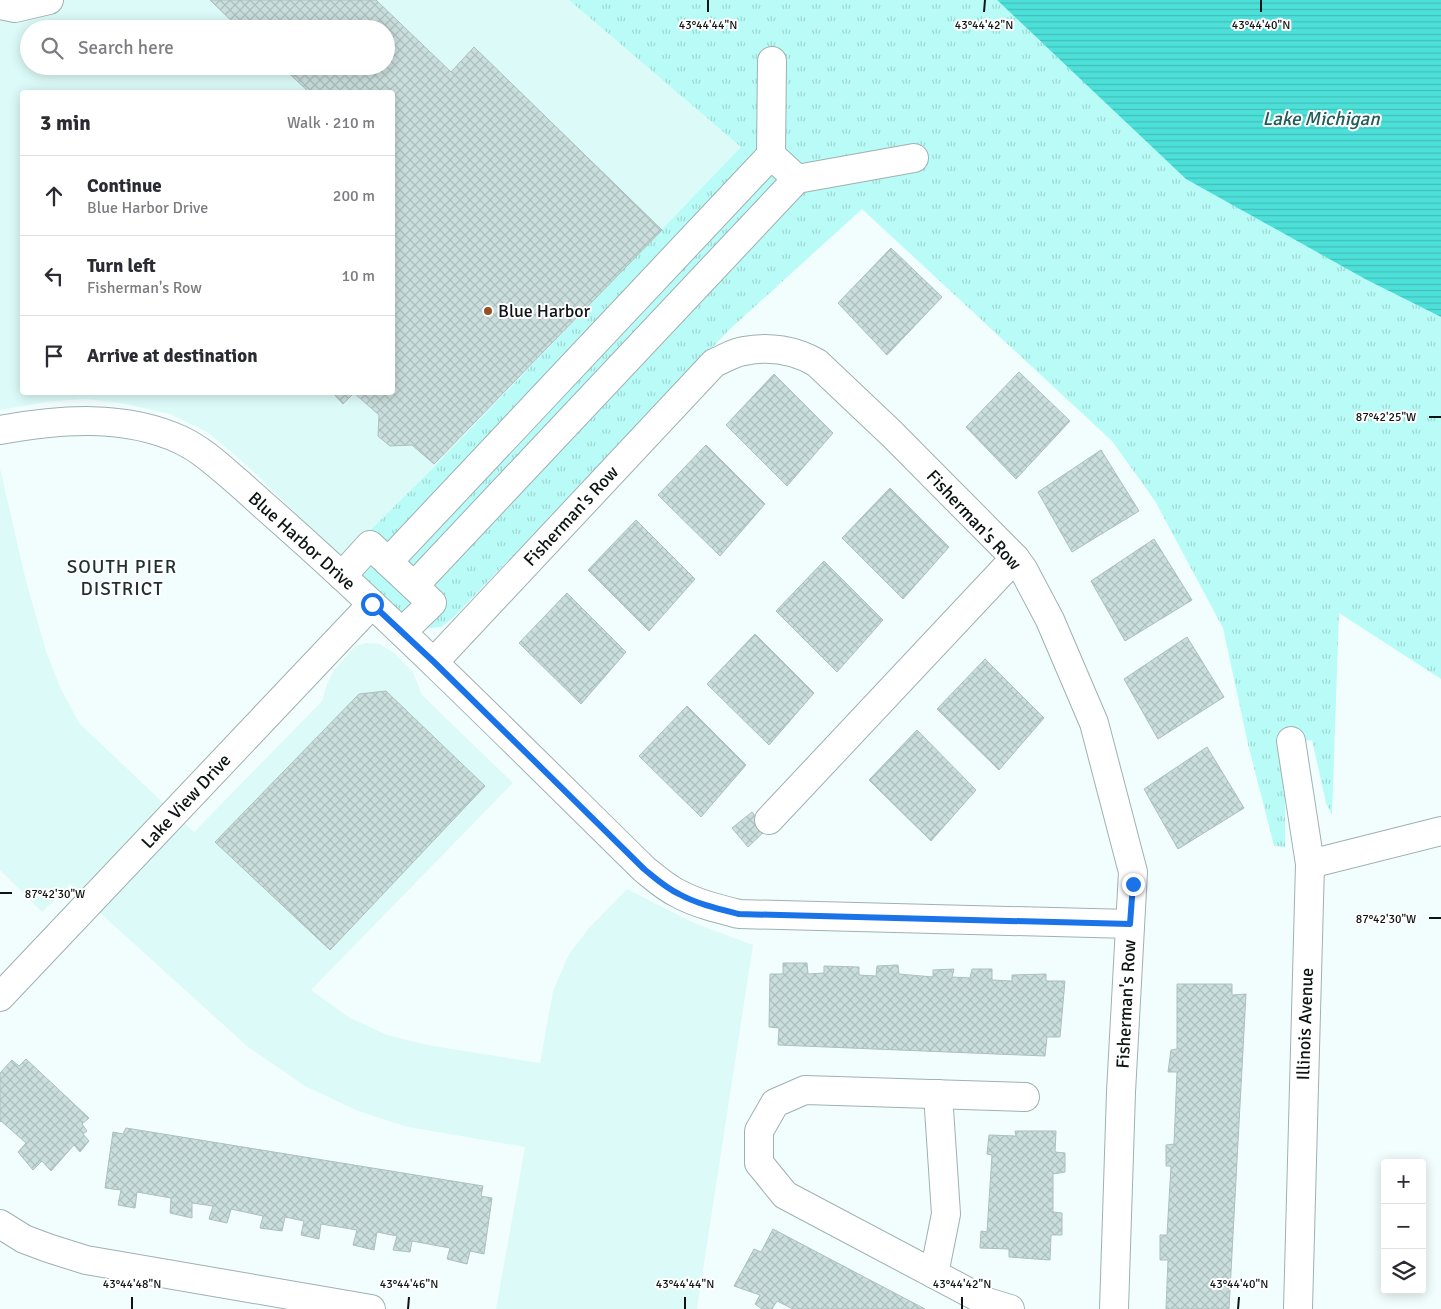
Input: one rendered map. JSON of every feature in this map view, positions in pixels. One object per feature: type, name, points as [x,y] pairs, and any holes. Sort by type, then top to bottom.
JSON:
[{"type":"street","points":[[0,5],[15,8],[48,0]]},
{"type":"street","points":[[388,562],[771,154],[772,61]]},
{"type":"street","points":[[771,154],[797,179]]},
{"type":"street","points":[[414,586],[797,179],[914,158]]},
{"type":"street","name":"Fisherman's Row","points":[[434,662],[714,363],[742,351],[773,348],[804,355],[817,363],[892,434],[1015,558],[1022,569],[1050,620],[1094,723],[1133,872],[1114,1309]]},
{"type":"street","name":"Blue Harbor Drive","points":[[0,430],[50,423],[98,421],[142,427],[180,440],[210,458],[342,576],[434,662],[644,869],[678,894],[718,909],[739,914],[1130,924]]},
{"type":"street","points":[[342,576],[370,545],[414,586],[432,603],[402,632]]},
{"type":"street","points":[[769,820],[1015,558]]},
{"type":"street","name":"Lake View Drive","points":[[0,997],[372,604]]},
{"type":"street","name":"Illinois Avenue","points":[[1291,741],[1310,864],[1298,1309]]},
{"type":"street","points":[[1310,864],[1441,831]]},
{"type":"street","points":[[1010,1309],[987,1302],[784,1195],[759,1163],[759,1131],[775,1103],[805,1090],[1025,1096]]},
{"type":"street","points":[[934,1274],[946,1214],[938,1094]]},
{"type":"street","points":[[0,1224],[24,1239],[86,1260],[371,1309]]},
{"type":"shaded area","points":[[0,0],[569,0],[742,147],[436,465],[341,559],[255,473],[207,432],[170,414],[121,403],[85,399],[46,402],[0,410]]},
{"type":"shaded area","points":[[0,468],[26,581],[46,651],[60,687],[79,723],[194,832],[322,701],[334,670],[355,646],[366,643],[380,644],[393,652],[413,672],[422,695],[513,783],[311,990],[350,1018],[387,1035],[427,1045],[540,1063],[553,991],[569,954],[589,928],[627,889],[694,923],[753,945],[697,1309],[496,1309],[525,1147],[408,1127],[358,1111],[305,1086],[248,1047],[70,884],[42,912],[0,870]]},
{"type":"green space","points":[[569,0],[997,0],[1041,42],[1367,280],[1441,317],[1441,679],[1339,613],[1332,815],[1326,803],[1312,740],[1281,745],[1285,789],[1285,847],[1274,846],[1248,744],[1223,628],[1155,501],[1112,441],[862,209],[730,329],[454,617],[441,627],[420,629],[402,617],[341,559],[436,465],[741,147]]},
{"type":"water","name":"Lake Michigan","points":[[997,0],[1441,0],[1441,317],[1367,280],[1186,179]]},
{"type":"building","name":"Blue Harbor","points":[[210,0],[376,0],[451,72],[474,47],[662,230],[434,464],[412,445],[390,446],[378,436],[379,415],[356,395],[395,395],[395,90],[307,90],[291,75],[395,75],[395,20],[231,20]]},
{"type":"building","points":[[891,248],[942,297],[887,355],[838,303]]},
{"type":"building","points":[[1019,372],[1070,421],[1016,479],[966,427]]},
{"type":"building","points":[[774,374],[833,433],[787,486],[726,425]]},
{"type":"building","name":"Blue Harbor","points":[[335,395],[352,395],[343,404]]},
{"type":"building","points":[[706,445],[765,504],[720,556],[658,495]]},
{"type":"building","points":[[1101,450],[1139,511],[1072,552],[1038,492]]},
{"type":"building","points":[[890,488],[949,547],[903,599],[842,538]]},
{"type":"building","points":[[636,520],[695,579],[649,631],[588,570]]},
{"type":"building","points":[[1154,539],[1192,600],[1125,641],[1091,581]]},
{"type":"building","points":[[824,561],[883,620],[837,672],[776,611]]},
{"type":"building","points":[[567,593],[626,652],[581,704],[519,643]]},
{"type":"building","points":[[755,634],[814,693],[769,745],[707,684]]},
{"type":"building","points":[[1187,637],[1224,697],[1158,739],[1124,679]]},
{"type":"building","points":[[985,659],[1044,718],[999,770],[937,709]]},
{"type":"building","points":[[386,691],[485,786],[330,950],[215,842],[359,694]]},
{"type":"building","points":[[687,706],[746,765],[701,817],[639,756]]},
{"type":"building","points":[[917,730],[976,790],[931,841],[869,780]]},
{"type":"building","points":[[1207,747],[1244,808],[1178,849],[1144,789]]},
{"type":"building","points":[[752,812],[766,830],[748,847],[732,828]]},
{"type":"building","points":[[783,963],[807,963],[808,974],[824,973],[824,966],[859,967],[859,975],[876,976],[877,966],[898,965],[899,974],[933,977],[933,970],[954,969],[952,977],[970,978],[972,969],[992,969],[992,980],[1012,981],[1012,975],[1046,974],[1046,981],[1065,981],[1060,1037],[1047,1037],[1045,1056],[778,1045],[779,1028],[769,1027],[770,974],[783,974]]},
{"type":"building","points":[[1177,984],[1232,984],[1232,995],[1246,994],[1229,1309],[1166,1309],[1168,1260],[1160,1260],[1160,1235],[1167,1235],[1171,1166],[1166,1166],[1166,1145],[1174,1144],[1177,1072],[1168,1072],[1171,1050],[1177,1049]]},
{"type":"building","points":[[26,1059],[89,1118],[82,1124],[87,1131],[83,1134],[89,1141],[80,1152],[74,1145],[51,1171],[42,1161],[33,1170],[18,1152],[26,1143],[0,1122],[0,1073],[12,1060],[19,1066]]},
{"type":"building","points":[[126,1128],[483,1186],[481,1196],[492,1198],[484,1254],[470,1251],[467,1264],[447,1259],[450,1248],[412,1241],[410,1252],[393,1250],[397,1236],[377,1232],[374,1250],[353,1245],[357,1230],[321,1224],[319,1239],[301,1235],[304,1221],[285,1217],[282,1231],[260,1228],[263,1216],[231,1209],[227,1223],[209,1219],[213,1206],[192,1203],[192,1218],[170,1213],[171,1198],[137,1192],[135,1208],[118,1205],[121,1190],[105,1188],[113,1132],[123,1134]]},
{"type":"building","points":[[1015,1131],[1056,1131],[1055,1152],[1065,1153],[1065,1172],[1053,1174],[1053,1212],[1062,1213],[1062,1235],[1051,1235],[1050,1260],[1009,1257],[1009,1249],[980,1248],[981,1231],[987,1232],[992,1155],[987,1154],[989,1135],[1016,1136]]},
{"type":"building","points":[[773,1229],[925,1309],[793,1309],[777,1301],[772,1309],[762,1309],[755,1304],[760,1295],[734,1286],[754,1249],[761,1252]]},
{"type":"place","name":"Blue Harbor","points":[[488,311]]},
{"type":"district","name":"SOUTH PIER DISTRICT","points":[[122,578]]},
{"type":"route","points":[[372,604],[434,662],[644,869],[678,894],[697,902],[739,914],[1130,924],[1133,884]]}]
